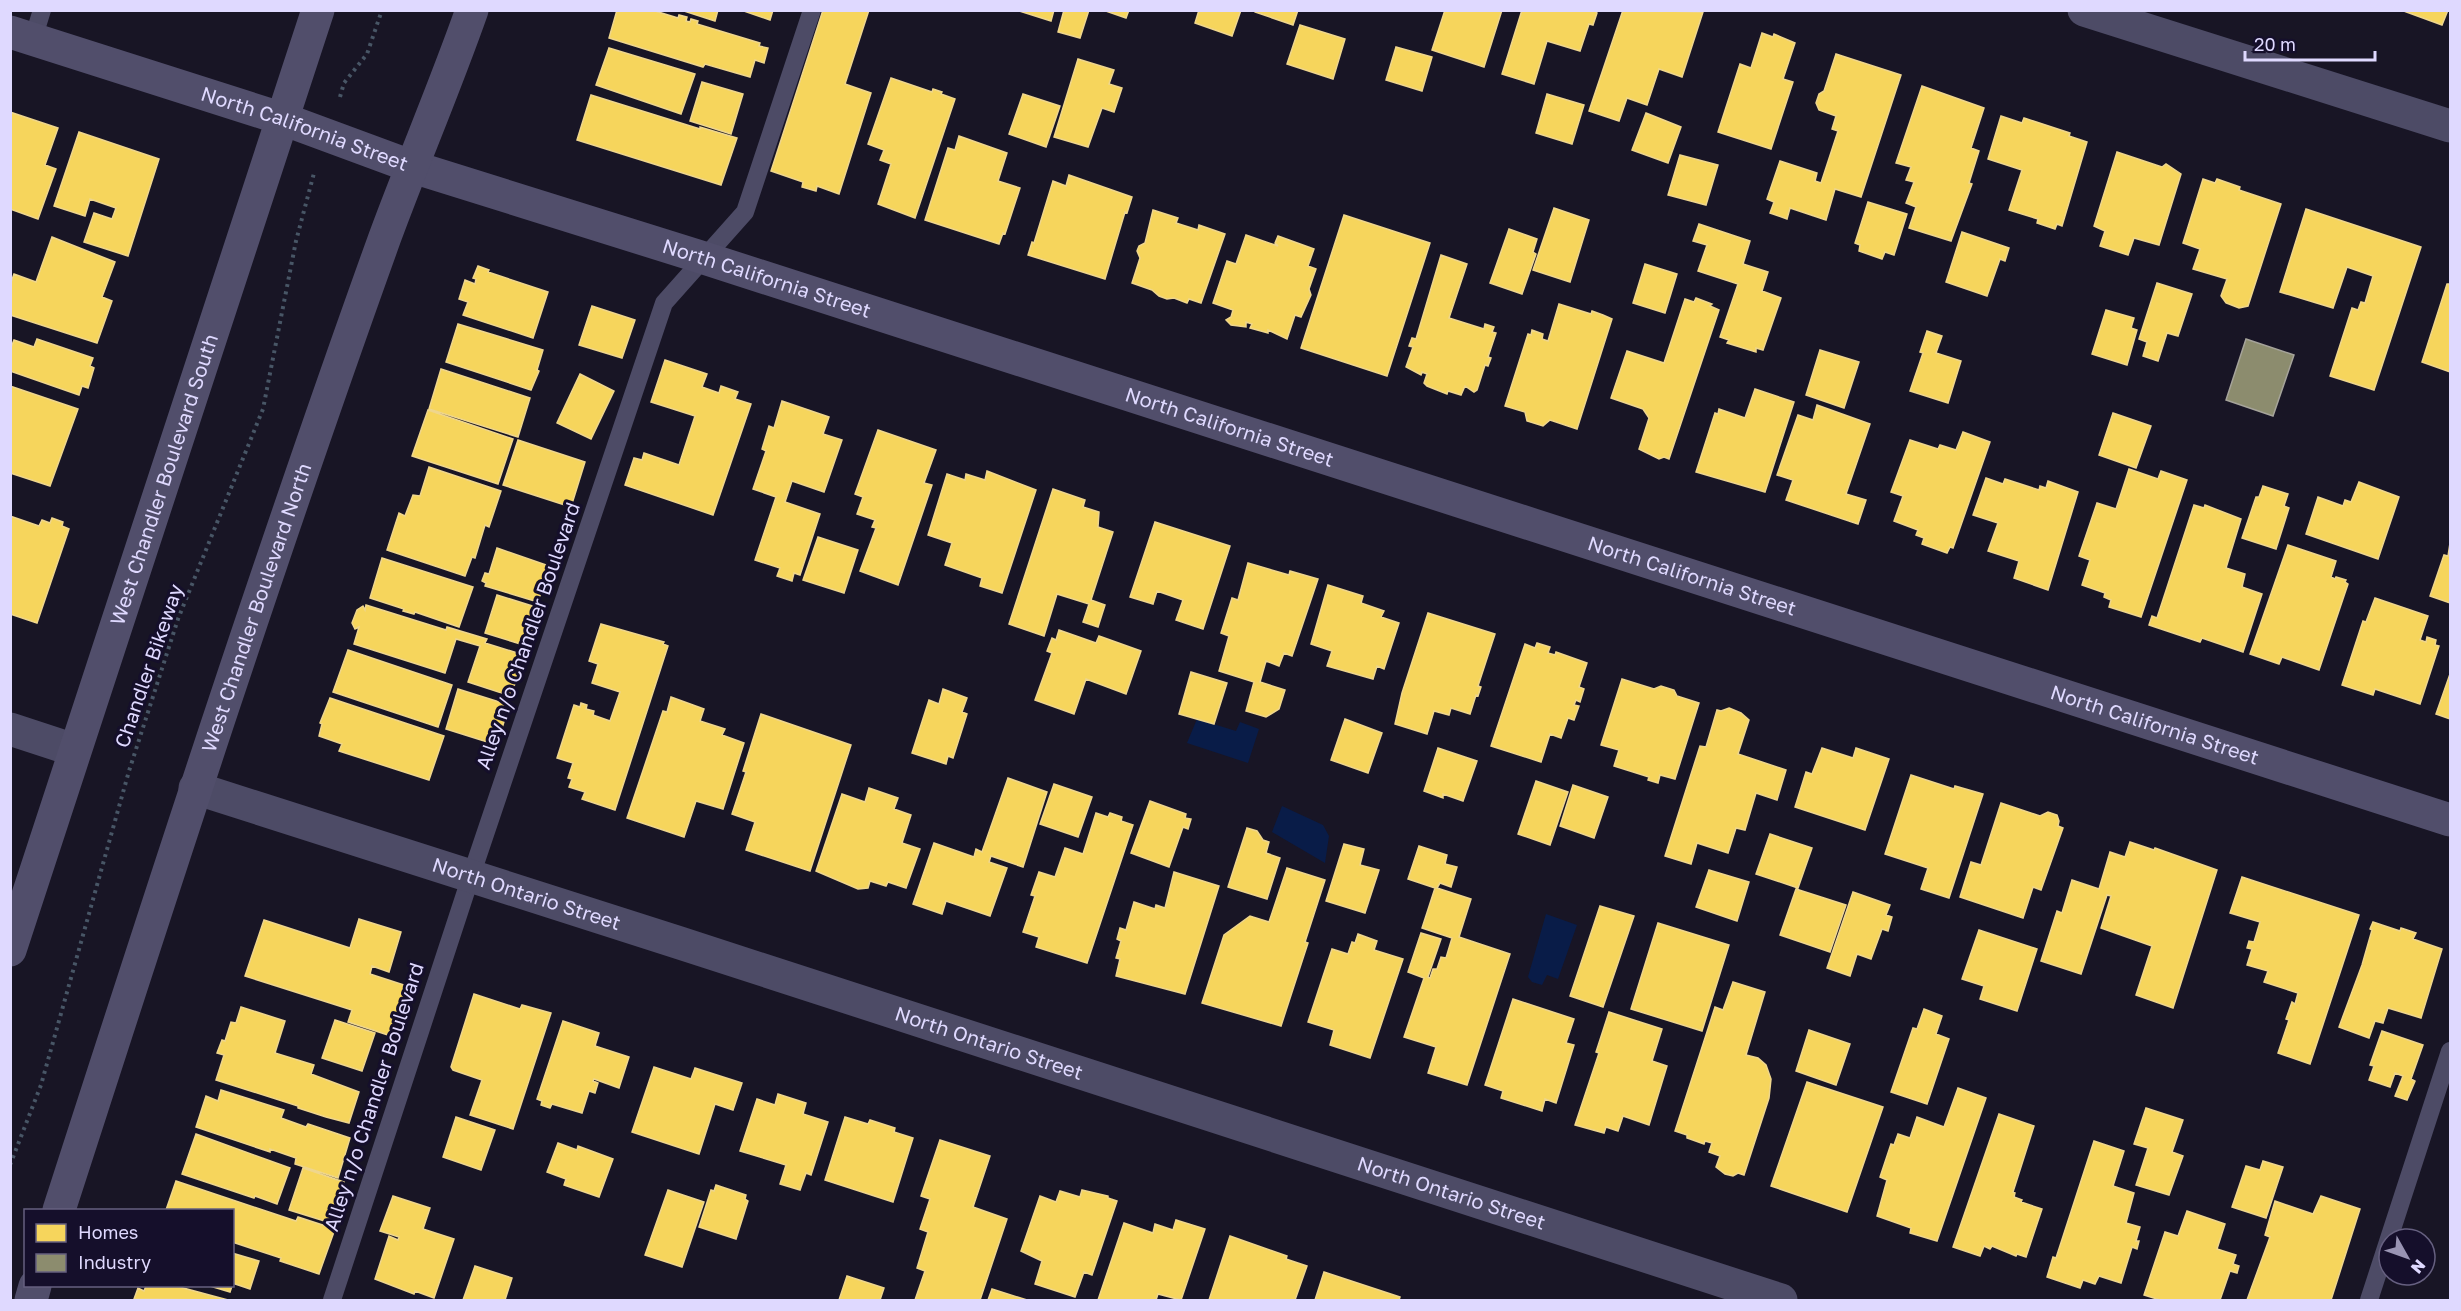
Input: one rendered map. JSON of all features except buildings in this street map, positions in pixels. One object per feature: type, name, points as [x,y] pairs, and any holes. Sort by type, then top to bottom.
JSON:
[{"type":"street","name":"West Chandler Boulevard South","points":[[10,950],[318,10]]},
{"type":"street","name":"West Chandler Boulevard North","points":[[59,1209],[195,788],[386,235],[445,89],[472,10]]},
{"type":"street","points":[[2084,10],[2451,126]]},
{"type":"street","name":"North California Street","points":[[29,27],[413,167],[704,258],[2451,820]]},
{"type":"street","points":[[10,729],[74,750]]},
{"type":"street","name":"North Ontario Street","points":[[195,788],[1781,1300]]},
{"type":"lane","name":"Alley n/o Chandler Boulevard","points":[[332,1300],[471,876],[664,303],[745,212],[812,10]]},
{"type":"lane","points":[[2369,1300],[2451,1051]]},
{"type":"path","points":[[344,83],[367,54],[382,10]]},
{"type":"path","name":"Chandler Bikeway","points":[[10,1165],[42,1084],[129,771],[174,630],[262,409],[296,241],[313,176]]},
{"type":"water","points":[[1197,719],[1236,731],[1240,722],[1259,729],[1248,763],[1187,743]]},
{"type":"water","points":[[1282,806],[1323,825],[1329,836],[1325,863],[1272,832]]},
{"type":"water","points":[[1546,914],[1577,925],[1558,979],[1547,975],[1542,985],[1532,982],[1528,977]]}]
